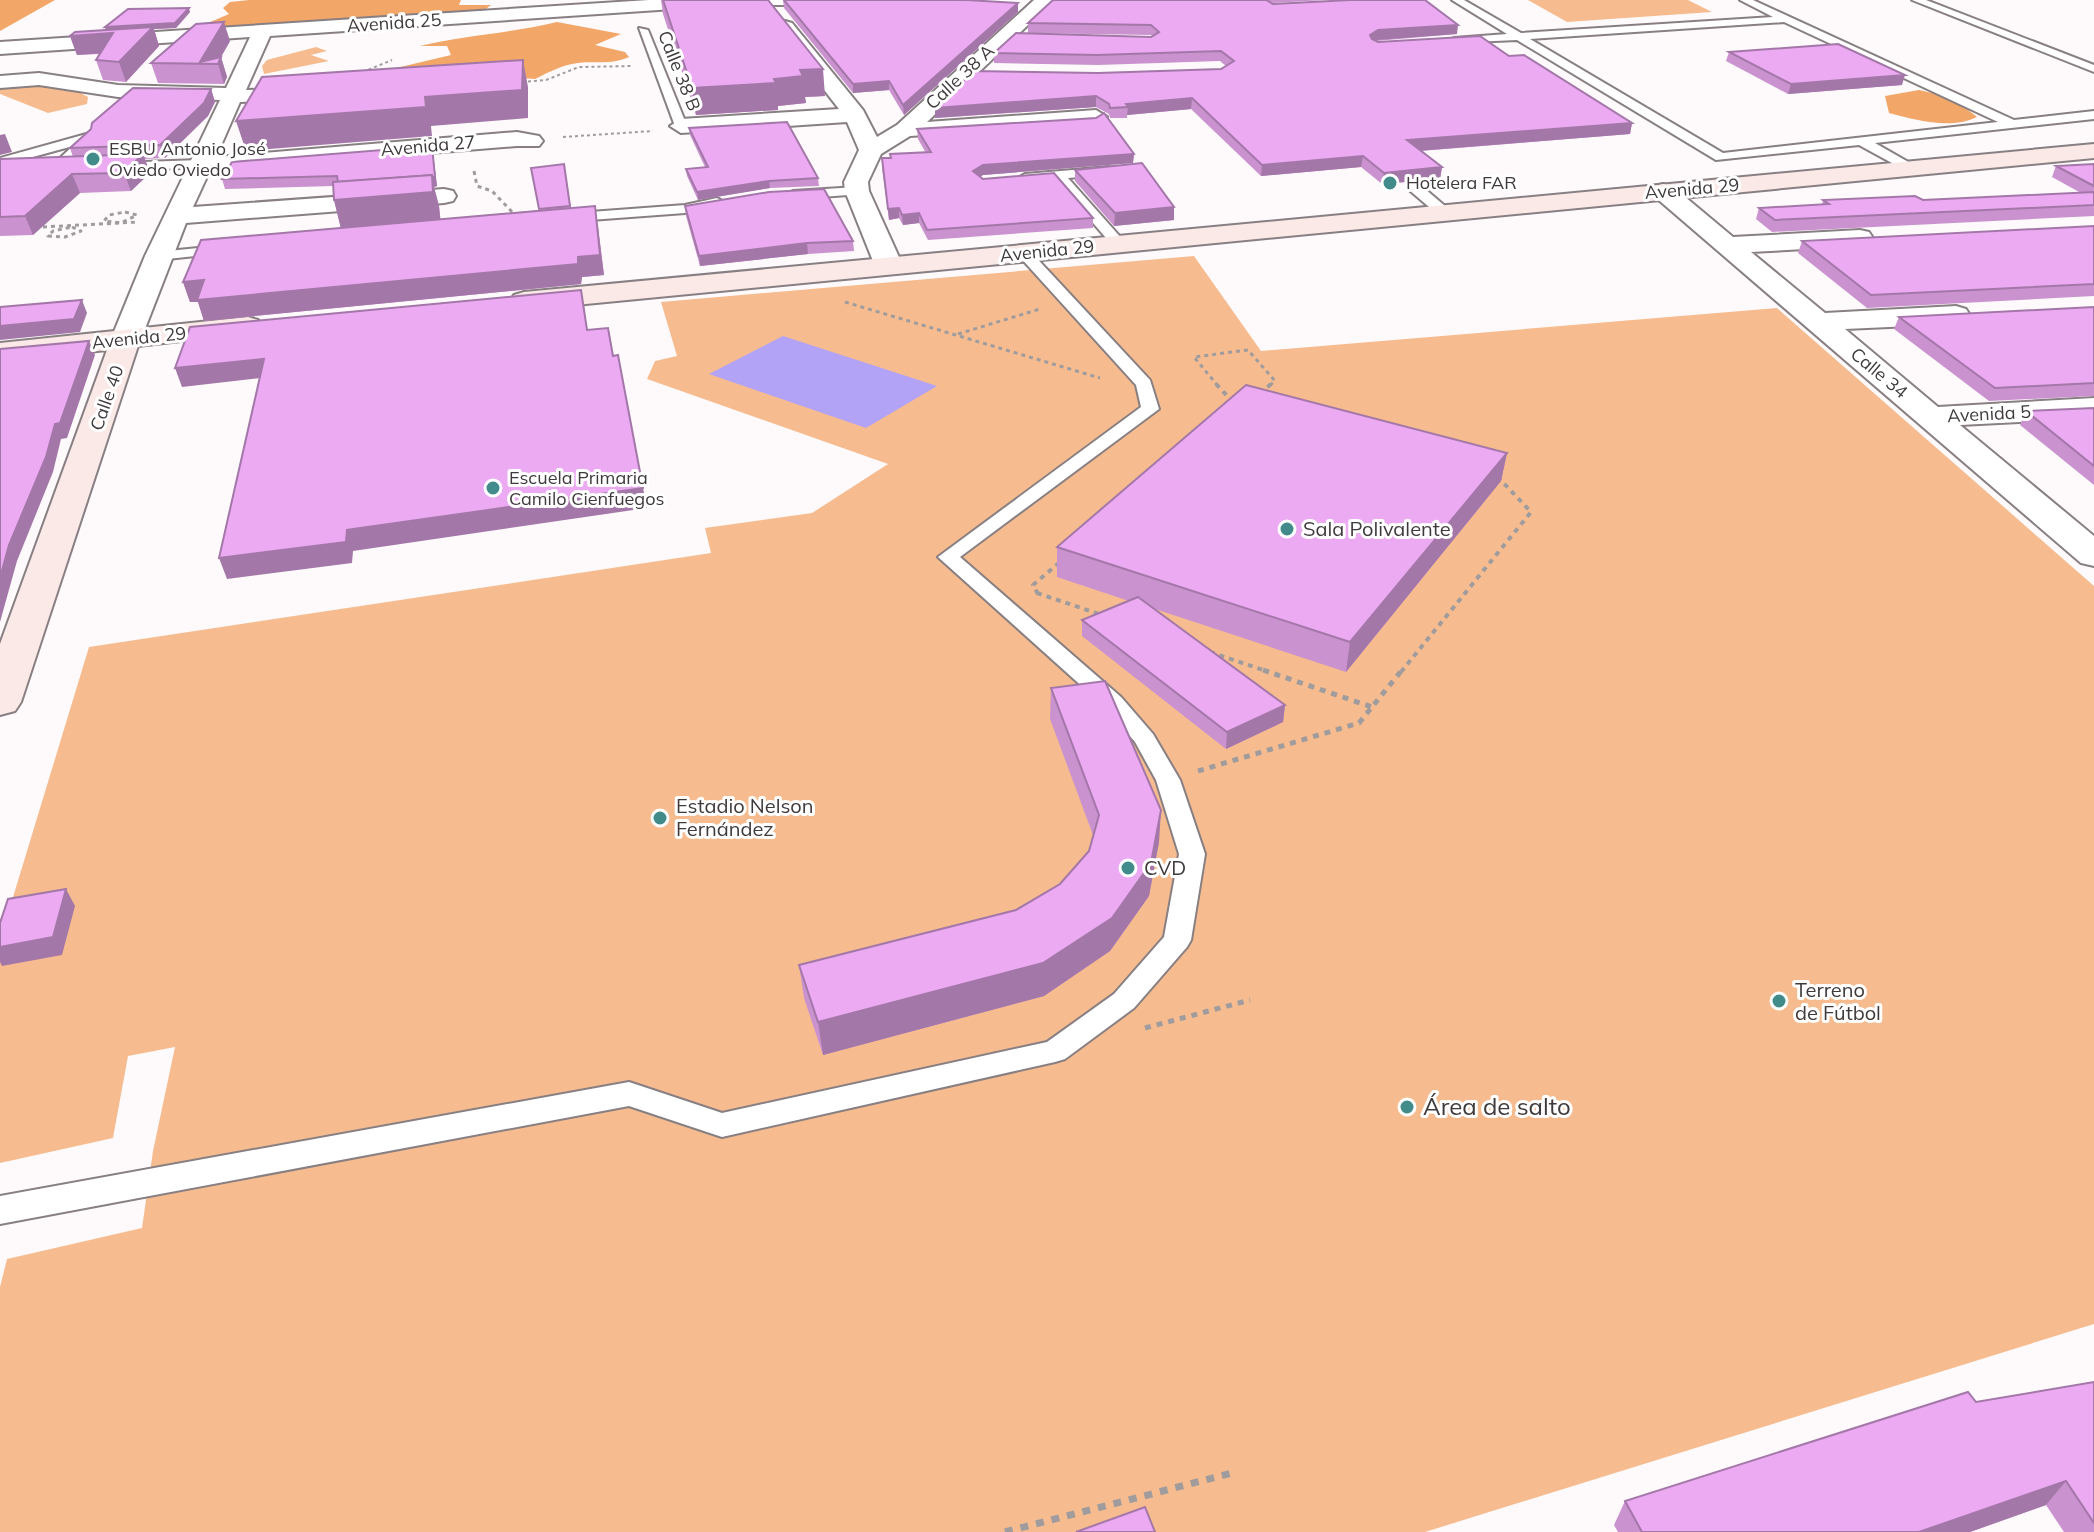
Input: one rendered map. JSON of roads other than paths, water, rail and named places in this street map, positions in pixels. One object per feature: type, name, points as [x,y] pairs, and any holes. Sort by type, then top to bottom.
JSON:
[{"type":"main road","name":"Avenida 29","points":[[495,303],[1118,243],[1447,215],[1663,191],[2094,151]]},
{"type":"main road","name":"Avenida 29","points":[[0,352],[274,324]]},
{"type":"main road","name":"Calle 40","points":[[0,702],[126,339]]},
{"type":"street","name":"Avenida 25","points":[[0,48],[734,0],[788,0]]},
{"type":"street","points":[[766,2],[855,115],[871,150],[856,182],[857,191],[889,266]]},
{"type":"street","points":[[1014,3],[1044,2]]},
{"type":"street","name":"Calle 38 A","points":[[871,150],[905,130],[966,72],[1010,37],[1044,2]]},
{"type":"street","points":[[250,57],[388,24]]},
{"type":"street","name":"Calle 40","points":[[126,339],[158,256],[262,32]]},
{"type":"street","points":[[966,72],[994,72]]},
{"type":"street","points":[[0,82],[39,79],[107,91],[199,91],[233,95],[332,92]]},
{"type":"street","points":[[681,126],[855,115]]},
{"type":"street","points":[[905,130],[1096,117]]},
{"type":"street","name":"Avenida 27","points":[[200,164],[474,142],[531,141]]},
{"type":"street","name":"Calle 34","points":[[1663,191],[1931,417],[2088,544]]},
{"type":"street","points":[[176,218],[444,196]]},
{"type":"street","points":[[1727,245],[1887,237]]},
{"type":"street","points":[[1819,322],[1987,313]]},
{"type":"street","name":"Avenida 5","points":[[1931,417],[2094,408]]},
{"type":"lane","points":[[1457,0],[1721,157],[2094,115]]},
{"type":"lane","points":[[1745,0],[2014,125]]},
{"type":"lane","points":[[1917,0],[2094,69]]},
{"type":"lane","points":[[1446,41],[1786,19]]},
{"type":"lane","name":"Calle 38 B","points":[[643,30],[681,126]]},
{"type":"lane","points":[[0,162],[90,137],[41,169]]},
{"type":"lane","points":[[1861,141],[1912,170]]},
{"type":"lane","name":"Avenida 27","points":[[103,167],[200,164]]},
{"type":"lane","points":[[0,171],[71,168]]},
{"type":"lane","points":[[1013,179],[1120,171]]},
{"type":"lane","points":[[1058,175],[1118,243]]},
{"type":"lane","points":[[1413,186],[1447,215]]},
{"type":"lane","points":[[784,195],[857,191]]},
{"type":"lane","points":[[524,222],[685,209],[733,198]]},
{"type":"lane","points":[[158,256],[237,248]]},
{"type":"lane","points":[[0,1210],[629,1094],[722,1125],[1055,1051],[1124,1001],[1177,940],[1192,854],[1168,780],[1145,739],[1113,702],[948,557],[1150,409],[1144,384],[1024,253]]},
{"type":"place","name":"ESBU Antonio José Oviedo Oviedo","points":[[93,159]]},
{"type":"place","name":"Hotelera FAR","points":[[1390,183]]},
{"type":"place","name":"Escuela Primaria Camilo Cienfuegos","points":[[493,488]]},
{"type":"place","name":"Sala Polivalente","points":[[1287,529]]},
{"type":"place","name":"Estadio Nelson Fernández","points":[[660,818]]},
{"type":"place","name":"CVD","points":[[1128,868]]},
{"type":"place","name":"Terreno de Fútbol","points":[[1779,1001]]},
{"type":"place","name":"Área de salto","points":[[1407,1107]]}]
